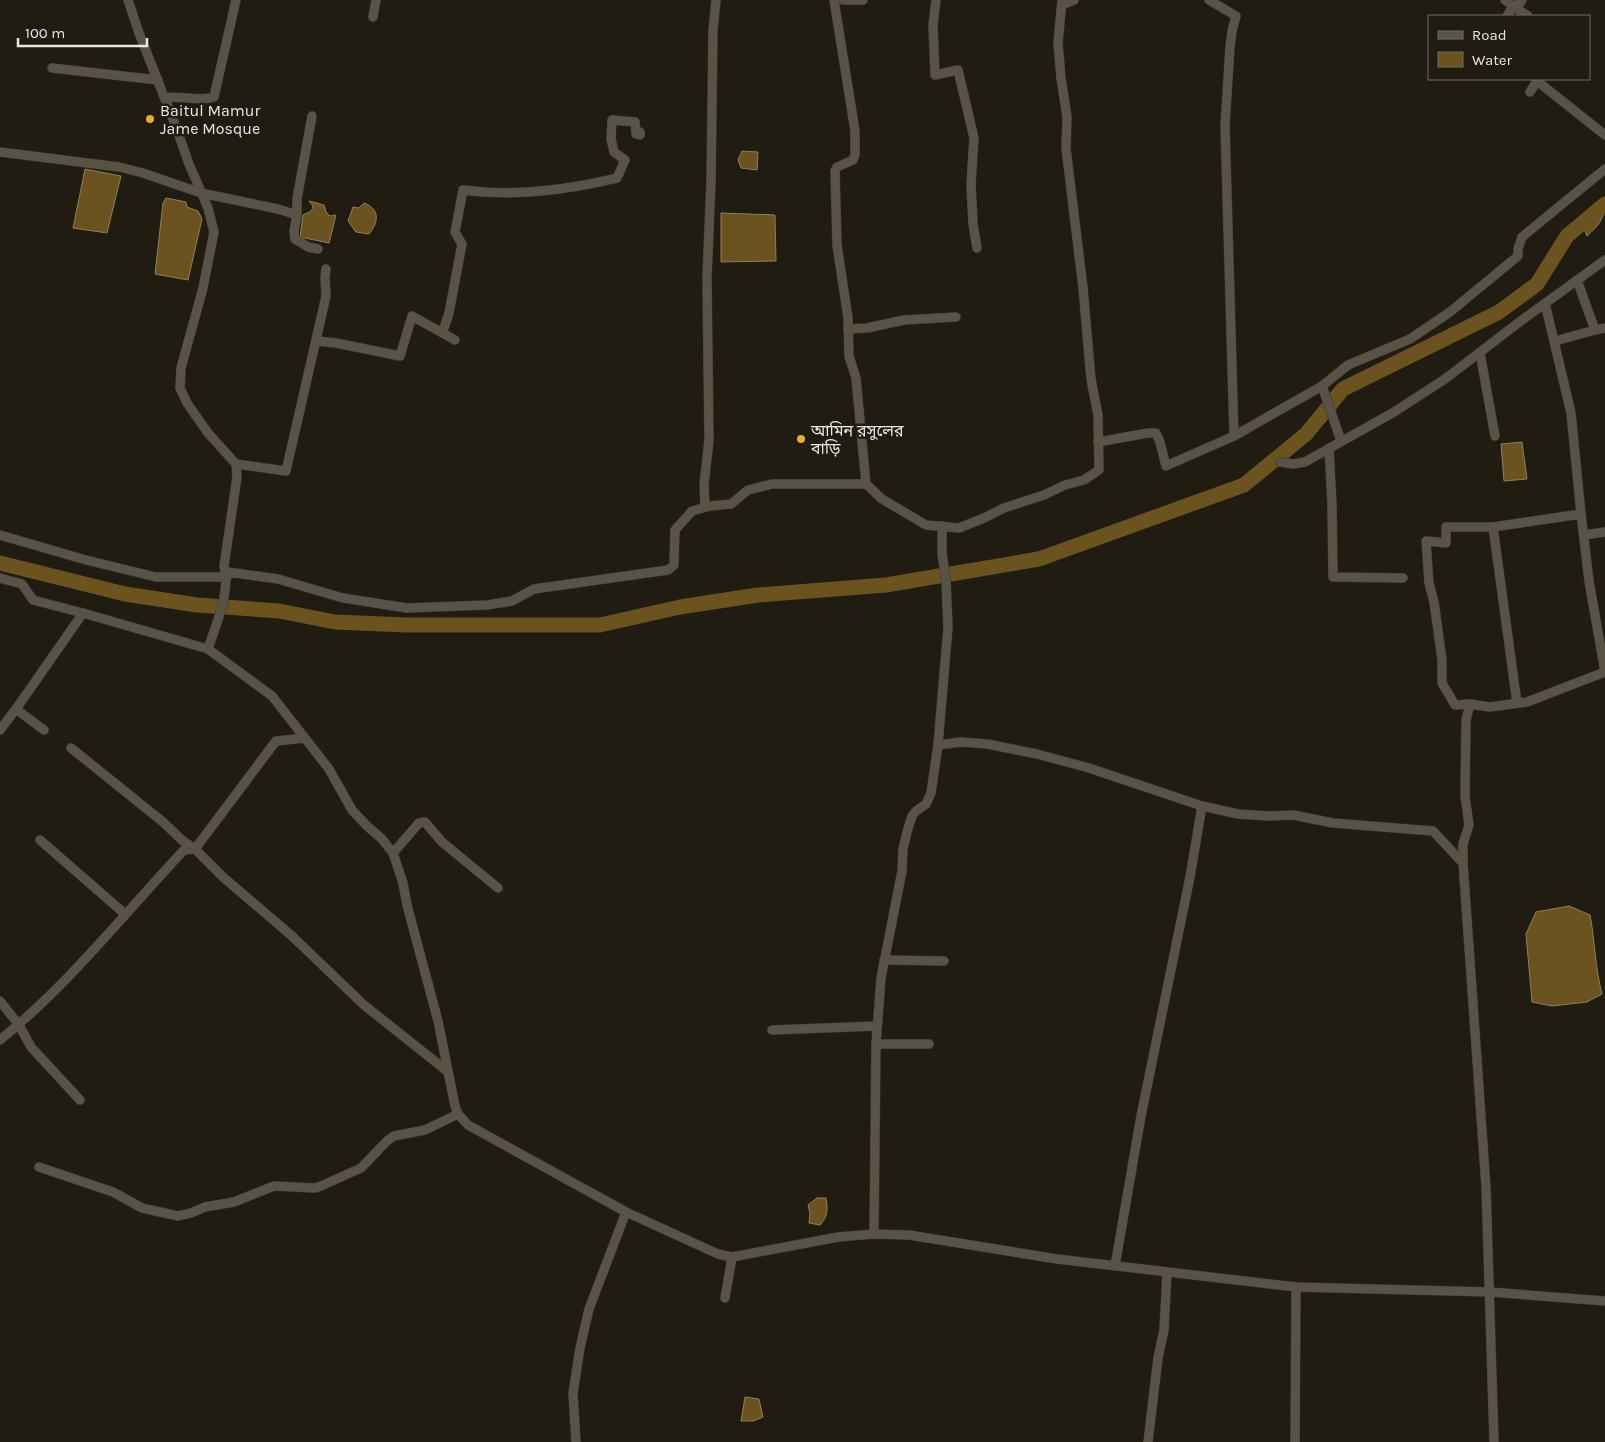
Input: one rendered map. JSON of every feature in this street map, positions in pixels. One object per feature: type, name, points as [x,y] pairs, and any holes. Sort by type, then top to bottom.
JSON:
[{"type":"street","points":[[128,0],[189,164],[208,208],[214,232],[204,288],[181,368],[180,388],[187,403],[208,432],[236,464],[237,477],[224,566],[227,577]]},
{"type":"street","points":[[165,98],[182,96],[207,99],[214,97],[236,0]]},
{"type":"street","points":[[373,17],[376,0]]},
{"type":"street","points":[[705,507],[704,485],[709,440],[707,285],[711,182],[712,39],[716,0]]},
{"type":"street","points":[[834,0],[855,130],[855,155],[853,160],[837,167],[835,171],[837,245],[850,356],[857,387],[866,484]]},
{"type":"street","points":[[843,0],[863,0]]},
{"type":"street","points":[[936,0],[933,25],[935,75],[958,70],[974,138],[971,184],[973,224],[977,248]]},
{"type":"street","points":[[208,649],[219,614],[228,572],[278,579],[343,598],[407,608],[487,605],[512,601],[534,589],[668,570],[674,565],[675,530],[692,511],[705,507],[731,504],[748,490],[772,484],[866,484],[882,498],[926,526],[959,528],[1004,508],[1044,495],[1065,485],[1084,480],[1099,470],[1098,415],[1091,379],[1083,288],[1066,148],[1067,117],[1058,43],[1062,2],[1074,0]]},
{"type":"street","points":[[1209,0],[1236,16],[1230,48],[1225,125],[1234,436]]},
{"type":"street","points":[[1505,0],[1526,15]]},
{"type":"street","points":[[1508,15],[1513,6],[1519,4],[1522,0]]},
{"type":"street","points":[[52,68],[158,80]]},
{"type":"street","points":[[1530,92],[1536,80],[1605,135]]},
{"type":"street","points":[[312,116],[297,199],[294,231],[295,239],[308,247],[318,249]]},
{"type":"street","points":[[442,331],[448,313],[462,244],[455,232],[463,190],[482,193],[518,193],[588,185],[617,178],[625,160],[614,152],[611,139],[612,120],[635,122],[636,134],[640,135],[640,132]]},
{"type":"street","points":[[0,152],[119,167],[150,175],[201,193],[278,209],[297,215]]},
{"type":"street","points":[[1098,442],[1156,433],[1166,466],[1234,436],[1322,386],[1348,365],[1410,340],[1450,312],[1518,256],[1522,237],[1605,169]]},
{"type":"street","points":[[1280,462],[1293,464],[1305,462],[1394,412],[1445,379],[1605,260]]},
{"type":"street","points":[[236,464],[286,471],[326,296],[326,269]]},
{"type":"street","points":[[1577,280],[1594,330]]},
{"type":"street","points":[[1546,303],[1571,413],[1589,581],[1605,672],[1527,702],[1490,707],[1470,704],[1455,705],[1442,683],[1442,660],[1434,602],[1429,583],[1426,541],[1446,543],[1446,527],[1493,527],[1581,514]]},
{"type":"street","points":[[316,341],[336,343],[400,356],[412,316],[442,331],[455,340]]},
{"type":"street","points":[[848,329],[867,328],[904,320],[956,317]]},
{"type":"street","points":[[1555,341],[1605,328]]},
{"type":"street","points":[[1480,353],[1496,436]]},
{"type":"street","points":[[1322,386],[1341,441]]},
{"type":"street","points":[[1329,448],[1333,576],[1403,578]]},
{"type":"street","points":[[874,1234],[876,1044],[884,960],[900,880],[903,849],[907,832],[912,816],[926,804],[931,793],[938,745],[948,626],[946,580],[942,553],[942,526]]},
{"type":"street","points":[[1493,527],[1517,703]]},
{"type":"street","points":[[1584,534],[1605,532]]},
{"type":"street","points":[[0,535],[86,560],[156,577],[227,577]]},
{"type":"street","points":[[0,578],[22,584],[33,600],[208,649],[272,696],[328,768],[352,810],[382,839],[392,853],[403,883],[407,905],[438,1021],[447,1071],[458,1114],[468,1124],[508,1148],[626,1212],[718,1254],[732,1257],[830,1238],[874,1234],[909,1235],[1014,1253],[1167,1273],[1296,1287],[1490,1292],[1605,1301]]},
{"type":"street","points":[[0,730],[83,613]]},
{"type":"street","points":[[1470,704],[1466,720],[1465,796],[1469,825],[1463,844],[1463,863],[1486,1187],[1494,1442]]},
{"type":"street","points":[[16,709],[44,730]]},
{"type":"street","points":[[0,1040],[19,1025],[90,953],[184,850],[195,849],[276,741],[305,738]]},
{"type":"street","points":[[938,745],[960,742],[987,744],[1038,754],[1089,768],[1202,806],[1238,814],[1293,815],[1333,823],[1417,828],[1433,831],[1463,863]]},
{"type":"street","points":[[71,748],[195,849],[292,936],[364,1005],[447,1071]]},
{"type":"street","points":[[1115,1266],[1141,1116],[1190,877],[1202,806]]},
{"type":"street","points":[[392,853],[419,824],[425,822],[447,847],[498,888]]},
{"type":"street","points":[[40,840],[125,914]]},
{"type":"street","points":[[884,960],[944,961]]},
{"type":"street","points":[[0,1001],[19,1025],[31,1047],[80,1100]]},
{"type":"street","points":[[772,1030],[877,1026]]},
{"type":"street","points":[[876,1044],[929,1044]]},
{"type":"street","points":[[39,1167],[113,1192],[142,1208],[178,1216],[206,1207],[234,1202],[274,1186],[315,1188],[321,1186],[361,1168],[394,1136],[426,1130],[458,1114]]},
{"type":"street","points":[[576,1442],[573,1393],[580,1348],[589,1309],[626,1212]]},
{"type":"street","points":[[725,1298],[732,1257]]},
{"type":"street","points":[[1148,1442],[1158,1358],[1164,1330],[1167,1273]]},
{"type":"street","points":[[1295,1442],[1296,1287]]},
{"type":"water","points":[[742,151],[758,152],[757,170],[741,168],[738,160]]},
{"type":"water","points":[[85,169],[121,176],[107,233],[73,228]]},
{"type":"water","points":[[166,198],[186,202],[187,207],[198,211],[202,219],[188,280],[155,274],[163,203]]},
{"type":"water","points":[[309,201],[324,205],[326,212],[330,216],[336,215],[329,243],[300,237],[303,215],[310,212],[313,206]]},
{"type":"water","points":[[1605,202],[1604,213],[1600,221],[1587,236],[1584,229],[1592,223]]},
{"type":"water","points":[[364,203],[373,209],[376,216],[375,225],[369,234],[356,232],[348,221],[353,207],[359,208]]},
{"type":"water","points":[[721,213],[775,215],[776,261],[721,262]]},
{"type":"water","points":[[1522,442],[1527,479],[1504,481],[1501,444]]},
{"type":"water","points":[[1569,906],[1590,915],[1602,994],[1587,1002],[1552,1006],[1532,1002],[1526,934],[1536,912]]},
{"type":"water","points":[[817,1198],[826,1198],[827,1202],[826,1216],[820,1225],[809,1223],[810,1213],[808,1205]]},
{"type":"water","points":[[745,1397],[759,1399],[763,1417],[753,1421],[741,1421]]},
{"type":"waterway","points":[[0,563],[125,594],[197,605],[279,611],[335,622],[407,625],[600,625],[680,607],[758,595],[886,585],[1039,559],[1244,485],[1306,434],[1343,389],[1499,312],[1537,284],[1567,236],[1605,204]]},
{"type":"place","name":"Baitul Mamur Jame Mosque","points":[[150,119]]},
{"type":"place","name":"আমিন রসুলের বাড়ি","points":[[801,439]]}]
